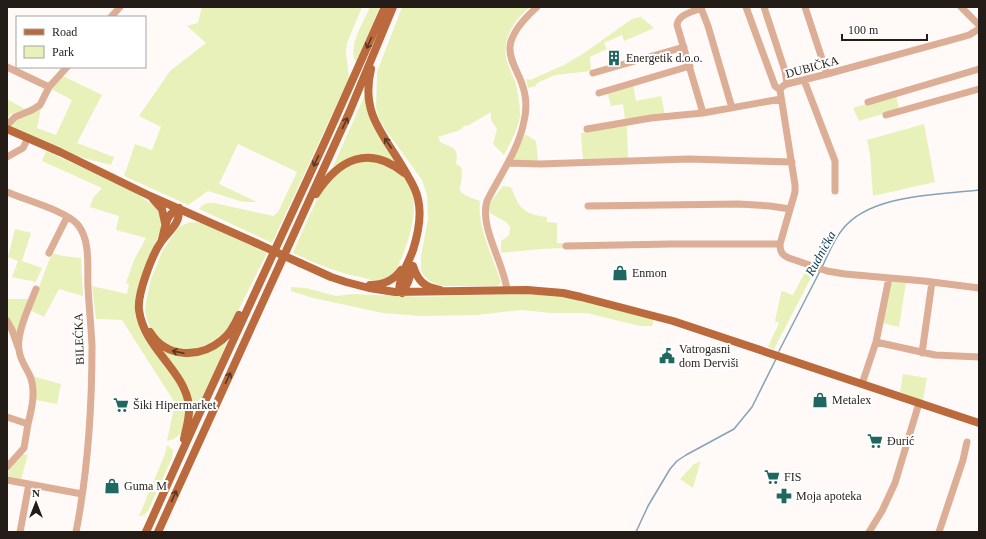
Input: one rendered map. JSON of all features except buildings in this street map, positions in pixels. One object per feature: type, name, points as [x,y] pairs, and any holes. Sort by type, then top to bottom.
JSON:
[{"type":"main road","points":[[146,532],[327,137],[384,7]]},
{"type":"main road","points":[[158,532],[349,113],[393,7]]},
{"type":"main road","points":[[386,22],[370,71],[370,107],[372,116],[380,132],[412,181],[418,199],[419,211],[418,224],[412,252],[399,286],[400,293]]},
{"type":"main road","points":[[7,129],[103,172],[150,196],[331,277],[355,284],[400,293],[507,290],[546,291],[581,297],[666,319],[979,423]]},
{"type":"main road","points":[[294,234],[315,196],[328,177],[337,169],[349,162],[362,158],[378,158],[392,164],[408,176]]},
{"type":"main road","points":[[150,196],[162,209],[165,223]]},
{"type":"main road","points":[[179,208],[170,214],[165,223],[161,242],[143,283],[139,301],[139,310],[148,338],[174,373],[186,394],[189,413],[183,451]]},
{"type":"main road","points":[[161,242],[174,227],[180,216],[179,208]]},
{"type":"main road","points":[[174,227],[187,219],[203,219]]},
{"type":"main road","points":[[412,252],[413,266],[417,278],[423,284],[434,289],[463,292]]},
{"type":"main road","points":[[355,284],[375,285],[386,282],[395,277],[406,258],[412,252]]},
{"type":"main road","points":[[141,318],[152,336],[168,349],[176,352],[191,353],[208,349],[222,340],[231,330],[261,270],[268,264]]},
{"type":"main road","points":[[400,293],[408,282],[413,266]]},
{"type":"street","points":[[112,16],[120,7]]},
{"type":"street","points":[[507,290],[505,276],[493,244],[485,216],[487,201],[518,142],[524,121],[525,104],[523,85],[514,65],[510,47],[516,30],[537,7]]},
{"type":"street","points":[[746,7],[774,86],[780,90]]},
{"type":"street","points":[[764,7],[785,71],[787,84]]},
{"type":"street","points":[[805,7],[827,74]]},
{"type":"street","points":[[960,7],[979,25]]},
{"type":"street","points":[[703,113],[677,22],[681,17],[701,8],[708,26],[732,108]]},
{"type":"street","name":"DUBIČKA","points":[[780,244],[795,192],[792,162],[781,99],[780,90],[783,86],[955,39],[979,29]]},
{"type":"street","points":[[593,73],[684,47]]},
{"type":"street","points":[[599,93],[690,66]]},
{"type":"street","points":[[7,67],[49,87]]},
{"type":"street","points":[[7,125],[15,117],[40,105],[49,87],[65,68]]},
{"type":"street","points":[[868,102],[979,69]]},
{"type":"street","points":[[804,80],[835,161],[835,191]]},
{"type":"street","points":[[886,115],[979,89]]},
{"type":"street","points":[[587,129],[651,118],[703,113],[781,99]]},
{"type":"street","points":[[7,157],[23,148],[28,138]]},
{"type":"street","points":[[508,163],[540,164],[689,159],[792,162]]},
{"type":"street","name":"BILEĆKA","points":[[7,192],[45,206],[66,217],[78,225],[84,234],[87,256],[92,344],[88,438],[76,532]]},
{"type":"street","points":[[588,206],[739,204],[770,206],[790,210]]},
{"type":"street","points":[[49,254],[66,217]]},
{"type":"street","points":[[566,246],[780,244],[781,251],[784,256],[826,270],[865,276],[979,288]]},
{"type":"street","points":[[862,384],[876,342],[889,278]]},
{"type":"street","points":[[922,353],[932,282]]},
{"type":"street","points":[[18,349],[23,322],[36,289]]},
{"type":"street","points":[[7,321],[12,330],[22,361],[30,378],[33,404],[24,448],[7,467]]},
{"type":"street","points":[[876,342],[922,353],[979,357]]},
{"type":"street","points":[[869,532],[882,511],[895,483],[919,403]]},
{"type":"street","points":[[7,417],[28,424]]},
{"type":"street","points":[[940,532],[965,456],[966,442]]},
{"type":"street","points":[[7,480],[82,494]]},
{"type":"street","points":[[20,532],[29,484]]},
{"type":"green space","points":[[202,7],[362,7],[347,43],[346,52],[349,78],[272,243],[199,209],[206,204],[214,203],[273,216],[278,212],[297,172],[238,144],[219,184],[257,202],[243,202],[208,191],[188,205],[124,176],[135,144],[152,150],[161,127],[139,116],[170,71],[206,43],[187,26],[198,23]]},
{"type":"green space","points":[[370,7],[380,7],[356,62],[354,49],[357,34]]},
{"type":"green space","points":[[402,7],[530,7],[514,24],[507,38],[507,61],[517,89],[520,115],[516,130],[504,155],[493,144],[497,129],[491,120],[491,112],[469,125],[464,126],[460,130],[438,137],[440,142],[452,147],[456,151],[456,164],[461,167],[462,175],[461,191],[464,194],[480,201],[483,231],[501,282],[499,285],[444,286],[435,284],[428,280],[422,273],[421,256],[428,219],[427,195],[422,180],[385,129],[376,108],[377,72]]},
{"type":"green space","points":[[641,17],[654,28],[624,41],[622,35],[604,43],[607,49],[590,57],[591,71],[555,75],[537,83],[536,86],[528,88],[526,79],[530,80],[564,65],[584,53],[632,19]]},
{"type":"green space","points":[[61,75],[102,95],[77,143],[114,157],[111,165],[76,156],[11,127],[13,122],[41,109],[37,128],[56,135],[72,100],[51,89]]},
{"type":"green space","points":[[633,84],[636,101],[661,96],[665,115],[625,120],[623,104],[611,106],[607,91]]},
{"type":"green space","points":[[367,90],[367,101],[399,164],[377,156],[331,171]]},
{"type":"green space","points":[[896,95],[899,109],[859,121],[853,108]]},
{"type":"green space","points":[[7,99],[25,109],[11,114],[7,118]]},
{"type":"green space","points":[[924,124],[935,182],[873,196],[870,154],[867,140]]},
{"type":"green space","points":[[627,125],[628,158],[583,159],[581,133]]},
{"type":"green space","points":[[525,134],[536,141],[538,161],[516,161],[513,158]]},
{"type":"green space","points":[[46,151],[131,190],[159,209],[162,226],[137,293],[136,305],[182,390],[187,407],[182,433],[174,439],[167,441],[175,403],[122,320],[96,319],[92,286],[127,294],[129,284],[126,283],[134,260],[146,238],[116,230],[119,216],[90,207],[93,198],[102,188],[42,161]]},
{"type":"green space","points":[[369,161],[386,165],[403,175],[410,184],[414,204],[414,214],[410,235],[397,269],[391,277],[377,281],[337,271],[293,253],[313,208],[333,177],[346,166]]},
{"type":"green space","points":[[503,186],[511,187],[520,205],[527,212],[547,217],[547,222],[557,223],[557,243],[563,243],[563,248],[501,253],[501,241],[509,235],[510,227],[506,222],[488,212],[488,205]]},
{"type":"green space","points":[[190,222],[201,223],[267,253],[238,311],[221,338],[194,350],[180,350],[168,346],[156,336],[149,325],[145,312],[151,279],[162,252],[178,228]]},
{"type":"green space","points":[[15,229],[31,233],[22,261],[42,268],[36,282],[12,277],[18,261],[8,257]]},
{"type":"green space","points":[[52,253],[81,258],[83,296],[59,289],[44,317],[30,310]]},
{"type":"green space","points":[[807,268],[814,272],[774,349],[768,347],[779,323],[775,321],[781,293],[782,291],[793,295]]},
{"type":"green space","points":[[893,282],[906,282],[899,327],[882,323],[890,285]]},
{"type":"green space","points":[[291,287],[306,288],[336,296],[353,294],[424,297],[541,293],[581,300],[654,320],[652,326],[640,326],[587,313],[551,313],[522,310],[477,315],[421,316],[383,313],[313,298],[291,291]]},
{"type":"green space","points":[[7,299],[29,299],[17,339],[12,324],[7,316]]},
{"type":"green space","points":[[227,343],[191,423],[191,409],[157,345],[178,355]]},
{"type":"green space","points":[[903,374],[927,378],[923,401],[900,392]]},
{"type":"green space","points":[[32,376],[61,384],[57,404],[35,400]]},
{"type":"green space","points":[[167,445],[173,450],[172,458],[148,511],[144,515],[139,516],[138,515],[140,514],[165,454]]},
{"type":"green space","points":[[23,454],[28,455],[21,479],[7,476],[7,473]]},
{"type":"green space","points":[[701,461],[693,488],[680,479],[694,464]]},
{"type":"waterway","name":"Rudnička","points":[[822,267],[833,243],[842,230],[854,218],[869,209],[905,198],[979,190]]},
{"type":"waterway","name":"Rudnička","points":[[779,351],[820,271]]},
{"type":"waterway","name":"Rudnička","points":[[636,532],[648,506],[670,469],[677,461],[686,455],[734,429],[752,407],[776,359]]},
{"type":"place","name":"Energetik d.o.o.","points":[[614,58]]},
{"type":"place","name":"Enmon","points":[[620,273]]},
{"type":"place","name":"Vatrogasni dom Derviši","points":[[667,356]]},
{"type":"place","name":"Metalex","points":[[820,400]]},
{"type":"place","name":"Šiki Hipermarket","points":[[121,405]]},
{"type":"place","name":"Đurić","points":[[875,441]]},
{"type":"place","name":"FIS","points":[[772,477]]},
{"type":"place","name":"Guma M","points":[[112,486]]},
{"type":"place","name":"Moja apoteka","points":[[784,496]]}]
